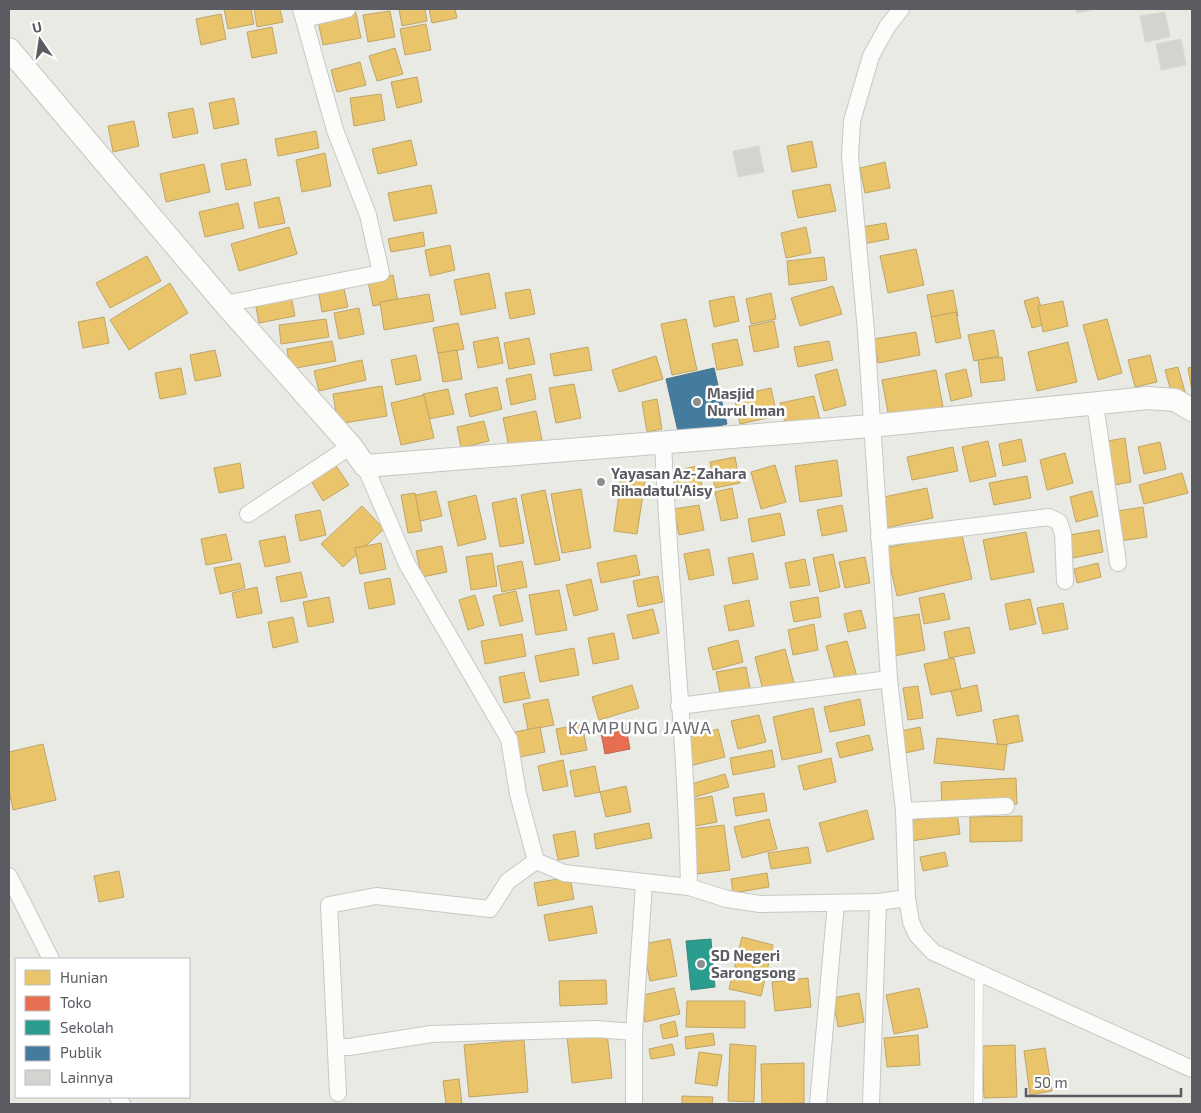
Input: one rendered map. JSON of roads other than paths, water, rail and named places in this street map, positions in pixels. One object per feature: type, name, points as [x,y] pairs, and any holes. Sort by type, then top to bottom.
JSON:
[{"type":"street","points":[[224,304],[381,273],[375,236],[335,130],[302,14],[346,9]]},
{"type":"street","points":[[901,9],[887,27],[872,56],[852,122],[850,138],[866,331],[889,679],[904,811],[907,898],[911,922],[917,935],[933,952],[1192,1069]]},
{"type":"street","points":[[9,49],[224,304],[351,446],[365,466],[407,564],[508,739],[518,794],[536,861]]},
{"type":"street","points":[[365,466],[663,444],[871,426],[1148,398],[1175,400],[1192,410]]},
{"type":"street","points":[[1096,404],[1118,563]]},
{"type":"street","points":[[663,444],[688,824],[689,886]]},
{"type":"street","points":[[248,514],[351,446]]},
{"type":"street","points":[[879,538],[1049,518],[1058,522],[1063,534],[1065,582]]},
{"type":"street","points":[[679,706],[889,679]]},
{"type":"street","points":[[904,811],[1006,806]]},
{"type":"street","points":[[536,861],[564,873],[644,883],[689,886],[727,899],[760,904],[878,902],[907,898]]},
{"type":"street","points":[[338,1093],[329,905],[376,896],[490,909],[508,881],[536,861]]},
{"type":"street","points":[[9,876],[50,958]]},
{"type":"street","points":[[634,1104],[634,1032],[644,883]]},
{"type":"street","points":[[871,1104],[878,902]]},
{"type":"street","points":[[818,1104],[836,903]]},
{"type":"street","points":[[336,1046],[349,1047],[431,1034],[596,1029],[634,1032]]},
{"type":"lane","points":[[978,1104],[979,974]]},
{"type":"place","name":"Masjid Nurul Iman","points":[[697,402]]},
{"type":"place","name":"Yayasan Az-Zahara Rihadatul'Aisy","points":[[601,482]]},
{"type":"place","name":"SD Negeri Sarongsong","points":[[701,964]]},
{"type":"district","name":"KAMPUNG JAWA","points":[[640,727]]}]
